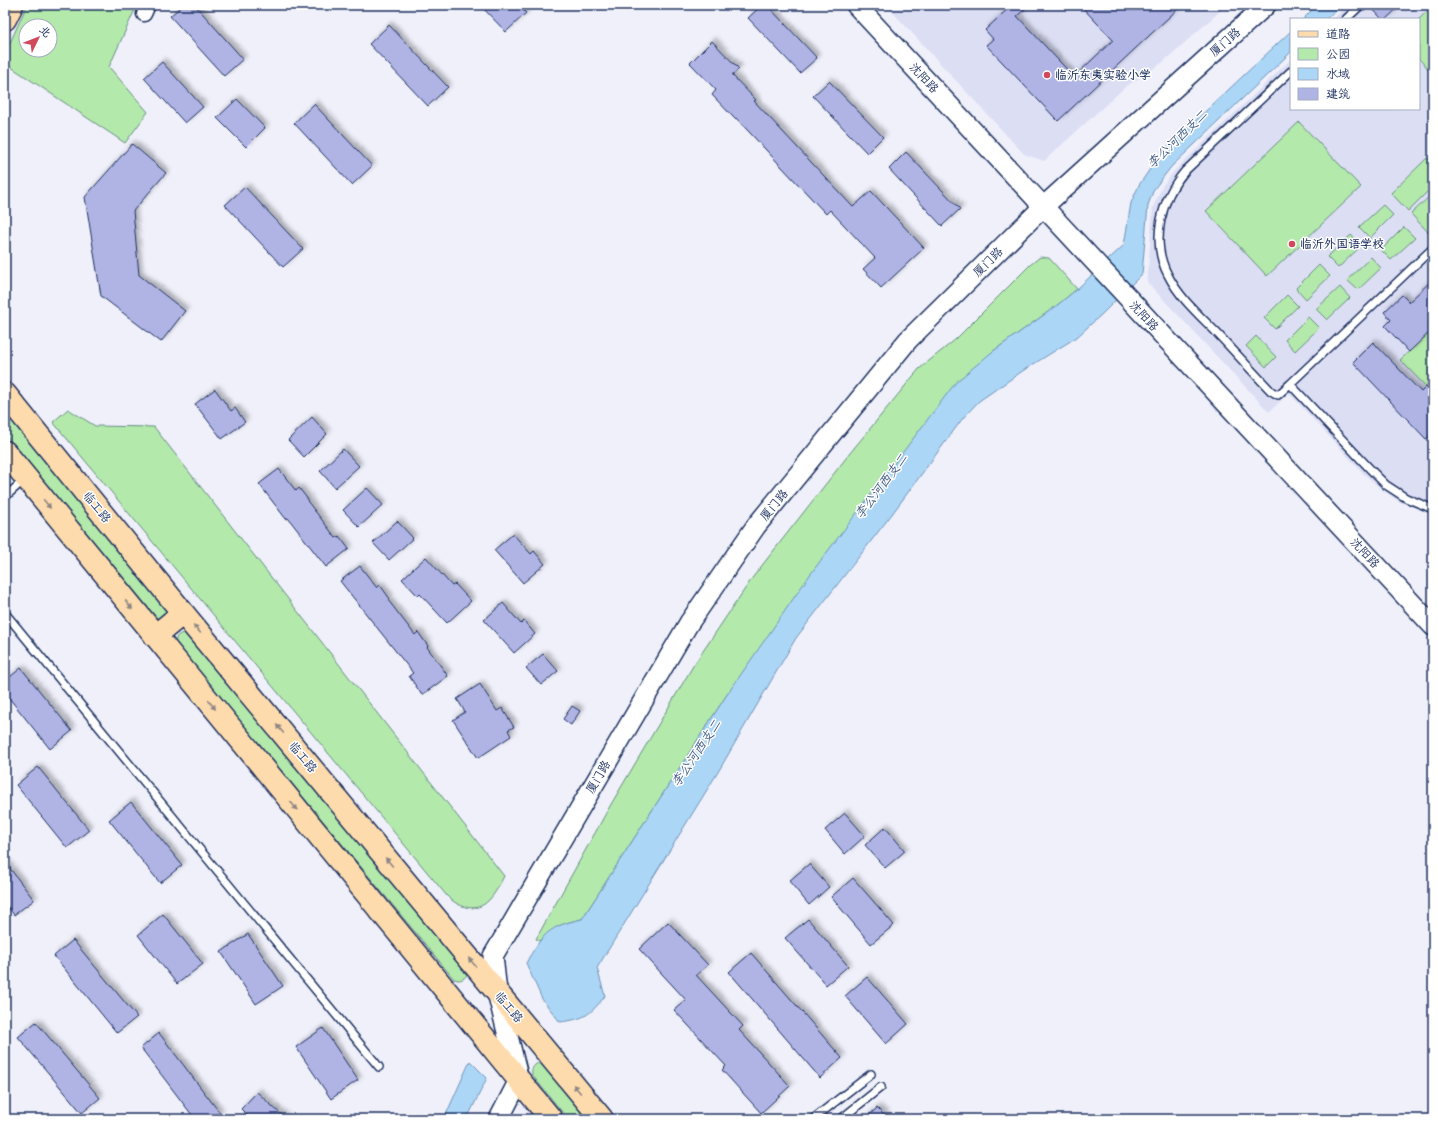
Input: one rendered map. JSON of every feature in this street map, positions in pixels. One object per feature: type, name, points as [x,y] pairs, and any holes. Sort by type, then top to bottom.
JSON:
[{"type":"main road","points":[[5,19],[12,5]]},
{"type":"main road","name":"临工路","points":[[5,394],[183,613],[602,1119]]},
{"type":"main road","points":[[5,452],[551,1119]]},
{"type":"main road","points":[[155,636],[183,613]]},
{"type":"street","name":"沈阳路","points":[[856,5],[1433,626]]},
{"type":"street","name":"厦门路","points":[[519,1080],[497,992],[493,956],[693,616],[756,526],[908,340],[1043,207],[1266,5]]},
{"type":"street","points":[[499,1119],[519,1080]]},
{"type":"lane","points":[[1347,18],[1361,5]]},
{"type":"lane","points":[[1290,72],[1179,178],[1165,201],[1159,235],[1160,256],[1167,275],[1182,296],[1271,391],[1278,395],[1433,248]]},
{"type":"lane","points":[[1290,384],[1386,485],[1406,498],[1433,509]]},
{"type":"lane","points":[[5,497],[26,478]]},
{"type":"lane","points":[[5,613],[379,1067]]},
{"type":"lane","points":[[813,1119],[871,1074]]},
{"type":"lane","points":[[841,1119],[881,1087]]},
{"type":"shaded area","name":"临沂东夷实验小学","points":[[886,5],[1227,5],[1163,62],[1124,88],[1044,161],[1024,154]]},
{"type":"shaded area","name":"临沂外国语学校","points":[[1348,5],[1433,5],[1433,515],[1398,501],[1381,489],[1363,473],[1289,393],[1269,412],[1147,282],[1153,207],[1163,185],[1174,171],[1290,60],[1290,110],[1420,110],[1420,18],[1334,18]]},
{"type":"green space","points":[[27,5],[137,5],[109,67],[148,112],[125,143],[5,63],[5,54],[18,25],[18,58],[58,58],[58,18],[21,18]]},
{"type":"green space","points":[[1433,6],[1433,74],[1420,60],[1420,18]]},
{"type":"green space","points":[[1299,122],[1361,187],[1267,276],[1206,211]]},
{"type":"green space","points":[[1427,158],[1433,164],[1433,186],[1408,211],[1391,193]]},
{"type":"green space","points":[[1433,193],[1433,228],[1428,232],[1411,214]]},
{"type":"green space","points":[[1383,205],[1393,215],[1370,238],[1359,227]]},
{"type":"green space","points":[[1404,227],[1415,238],[1391,260],[1381,250]]},
{"type":"green space","points":[[1351,235],[1361,246],[1338,268],[1327,257]]},
{"type":"green space","points":[[1040,257],[1049,258],[1077,289],[1055,307],[992,352],[726,696],[582,919],[559,926],[539,941],[536,939],[610,806],[693,666],[753,577],[850,453],[919,369],[956,339],[1030,265]]},
{"type":"green space","points":[[1371,257],[1381,268],[1358,290],[1347,280]]},
{"type":"green space","points":[[1319,265],[1330,276],[1306,299],[1296,288]]},
{"type":"green space","points":[[1340,287],[1350,298],[1327,320],[1316,309]]},
{"type":"green space","points":[[1287,295],[1298,306],[1275,329],[1264,318]]},
{"type":"green space","points":[[1308,317],[1319,328],[1295,351],[1285,340]]},
{"type":"green space","points":[[1433,329],[1433,394],[1400,360]]},
{"type":"green space","points":[[1256,336],[1276,357],[1266,367],[1246,346]]},
{"type":"green space","points":[[68,409],[95,426],[154,427],[504,876],[489,900],[478,907],[473,908],[462,906],[447,896],[53,422]]},
{"type":"green space","points":[[5,411],[168,609],[169,614],[161,620],[157,618],[5,434]]},
{"type":"green space","points":[[183,633],[188,634],[466,969],[467,975],[464,978],[461,980],[454,979],[176,644],[177,637]]},
{"type":"green space","points":[[538,1063],[543,1065],[588,1119],[568,1119],[532,1075],[533,1068]]},
{"type":"water","points":[[1317,5],[1341,5],[1327,18],[1304,18]]},
{"type":"water","name":"李公河西支二","points":[[1290,32],[1290,53],[1171,167],[1154,189],[1148,205],[1142,274],[1077,337],[1024,370],[979,401],[963,418],[892,514],[796,638],[718,772],[597,968],[605,996],[591,1012],[586,1015],[560,1022],[542,999],[526,963],[537,945],[547,933],[561,925],[582,919],[726,696],[809,576],[956,382],[992,352],[1055,307],[1077,289],[1124,245],[1131,203],[1139,185],[1161,153]]},
{"type":"water","points":[[470,1061],[487,1078],[467,1119],[444,1119]]},
{"type":"building","points":[[183,5],[195,5],[243,59],[224,76],[170,16]]},
{"type":"building","points":[[480,5],[518,5],[526,13],[506,32]]},
{"type":"building","points":[[762,5],[767,5],[817,58],[800,73],[748,18]]},
{"type":"building","points":[[1012,5],[1029,5],[1017,16],[1074,77],[1113,40],[1080,5],[1182,5],[1058,121],[986,45],[993,39],[985,30]]},
{"type":"building","points":[[1369,5],[1401,5],[1387,18],[1381,18]]},
{"type":"building","points":[[389,25],[448,87],[428,106],[369,44]]},
{"type":"building","points":[[712,41],[739,69],[732,75],[756,100],[754,101],[853,207],[871,191],[924,248],[881,288],[863,269],[875,258],[830,210],[826,214],[736,118],[735,119],[712,95],[716,90],[690,63]]},
{"type":"building","points":[[162,62],[203,107],[185,123],[144,78]]},
{"type":"building","points":[[829,81],[883,137],[867,153],[813,96]]},
{"type":"building","points":[[237,99],[265,128],[246,147],[217,118]]},
{"type":"building","points":[[314,104],[372,166],[352,185],[294,123]]},
{"type":"building","points":[[132,144],[166,173],[133,211],[139,275],[185,311],[161,342],[101,296],[85,197]]},
{"type":"building","points":[[906,152],[960,209],[942,226],[889,169]]},
{"type":"building","points":[[245,187],[303,249],[283,267],[225,205]]},
{"type":"building","points":[[1433,279],[1433,329],[1409,352],[1385,326],[1391,320],[1384,312],[1402,295],[1409,302]]},
{"type":"building","points":[[1373,342],[1421,392],[1426,387],[1433,394],[1433,433],[1426,439],[1353,362]]},
{"type":"building","points":[[215,389],[231,411],[235,408],[245,422],[222,439],[195,404]]},
{"type":"building","points":[[312,417],[327,434],[304,457],[288,440]]},
{"type":"building","points":[[343,449],[359,466],[335,488],[320,471]]},
{"type":"building","points":[[279,469],[296,491],[299,488],[336,538],[339,536],[349,549],[326,567],[288,518],[286,519],[259,484]]},
{"type":"building","points":[[367,488],[383,505],[359,527],[343,510]]},
{"type":"building","points":[[397,521],[413,538],[389,560],[373,543]]},
{"type":"building","points":[[513,534],[531,554],[534,551],[545,564],[523,583],[494,550]]},
{"type":"building","points":[[426,557],[452,586],[455,584],[471,601],[447,623],[420,594],[418,596],[402,579]]},
{"type":"building","points":[[360,566],[377,588],[380,585],[390,599],[388,600],[415,635],[418,632],[448,676],[422,695],[409,676],[413,673],[340,581]]},
{"type":"building","points":[[503,603],[521,624],[524,621],[535,634],[514,653],[484,620]]},
{"type":"building","points":[[543,654],[558,671],[541,685],[526,668]]},
{"type":"building","points":[[21,668],[72,731],[50,749],[5,693],[5,681]]},
{"type":"building","points":[[480,684],[497,711],[502,708],[514,727],[508,730],[511,736],[478,758],[453,720],[465,712],[457,699]]},
{"type":"building","points":[[572,706],[580,711],[571,725],[563,719]]},
{"type":"building","points":[[38,767],[89,830],[67,848],[16,785]]},
{"type":"building","points":[[131,802],[182,865],[160,883],[109,820]]},
{"type":"building","points":[[845,813],[865,836],[845,854],[825,830]]},
{"type":"building","points":[[885,827],[905,851],[885,868],[865,845]]},
{"type":"building","points":[[5,862],[34,900],[14,915],[5,903]]},
{"type":"building","points":[[809,864],[829,887],[809,905],[789,881]]},
{"type":"building","points":[[853,878],[894,925],[871,944],[831,897]]},
{"type":"building","points":[[163,914],[203,964],[177,984],[138,935]]},
{"type":"building","points":[[808,919],[848,966],[826,985],[785,938]]},
{"type":"building","points":[[668,922],[708,965],[696,975],[743,1026],[739,1030],[790,1086],[761,1113],[722,1070],[726,1066],[674,1010],[686,1000],[639,949]]},
{"type":"building","points":[[248,934],[283,986],[256,1004],[221,952]]},
{"type":"building","points":[[73,940],[137,1017],[117,1033],[54,956]]},
{"type":"building","points":[[751,953],[842,1058],[820,1078],[729,972]]},
{"type":"building","points":[[867,977],[908,1024],[886,1044],[845,996]]},
{"type":"building","points":[[36,1022],[100,1098],[82,1113],[18,1037]]},
{"type":"building","points":[[323,1028],[358,1080],[331,1099],[296,1047]]},
{"type":"building","points":[[159,1033],[220,1113],[212,1119],[195,1119],[141,1048]]},
{"type":"building","points":[[257,1092],[286,1119],[251,1119],[241,1109]]},
{"type":"building","points":[[877,1108],[888,1119],[865,1119]]},
{"type":"place","name":"临沂东夷实验小学","points":[[1047,75]]},
{"type":"place","name":"临沂外国语学校","points":[[1292,244]]}]
